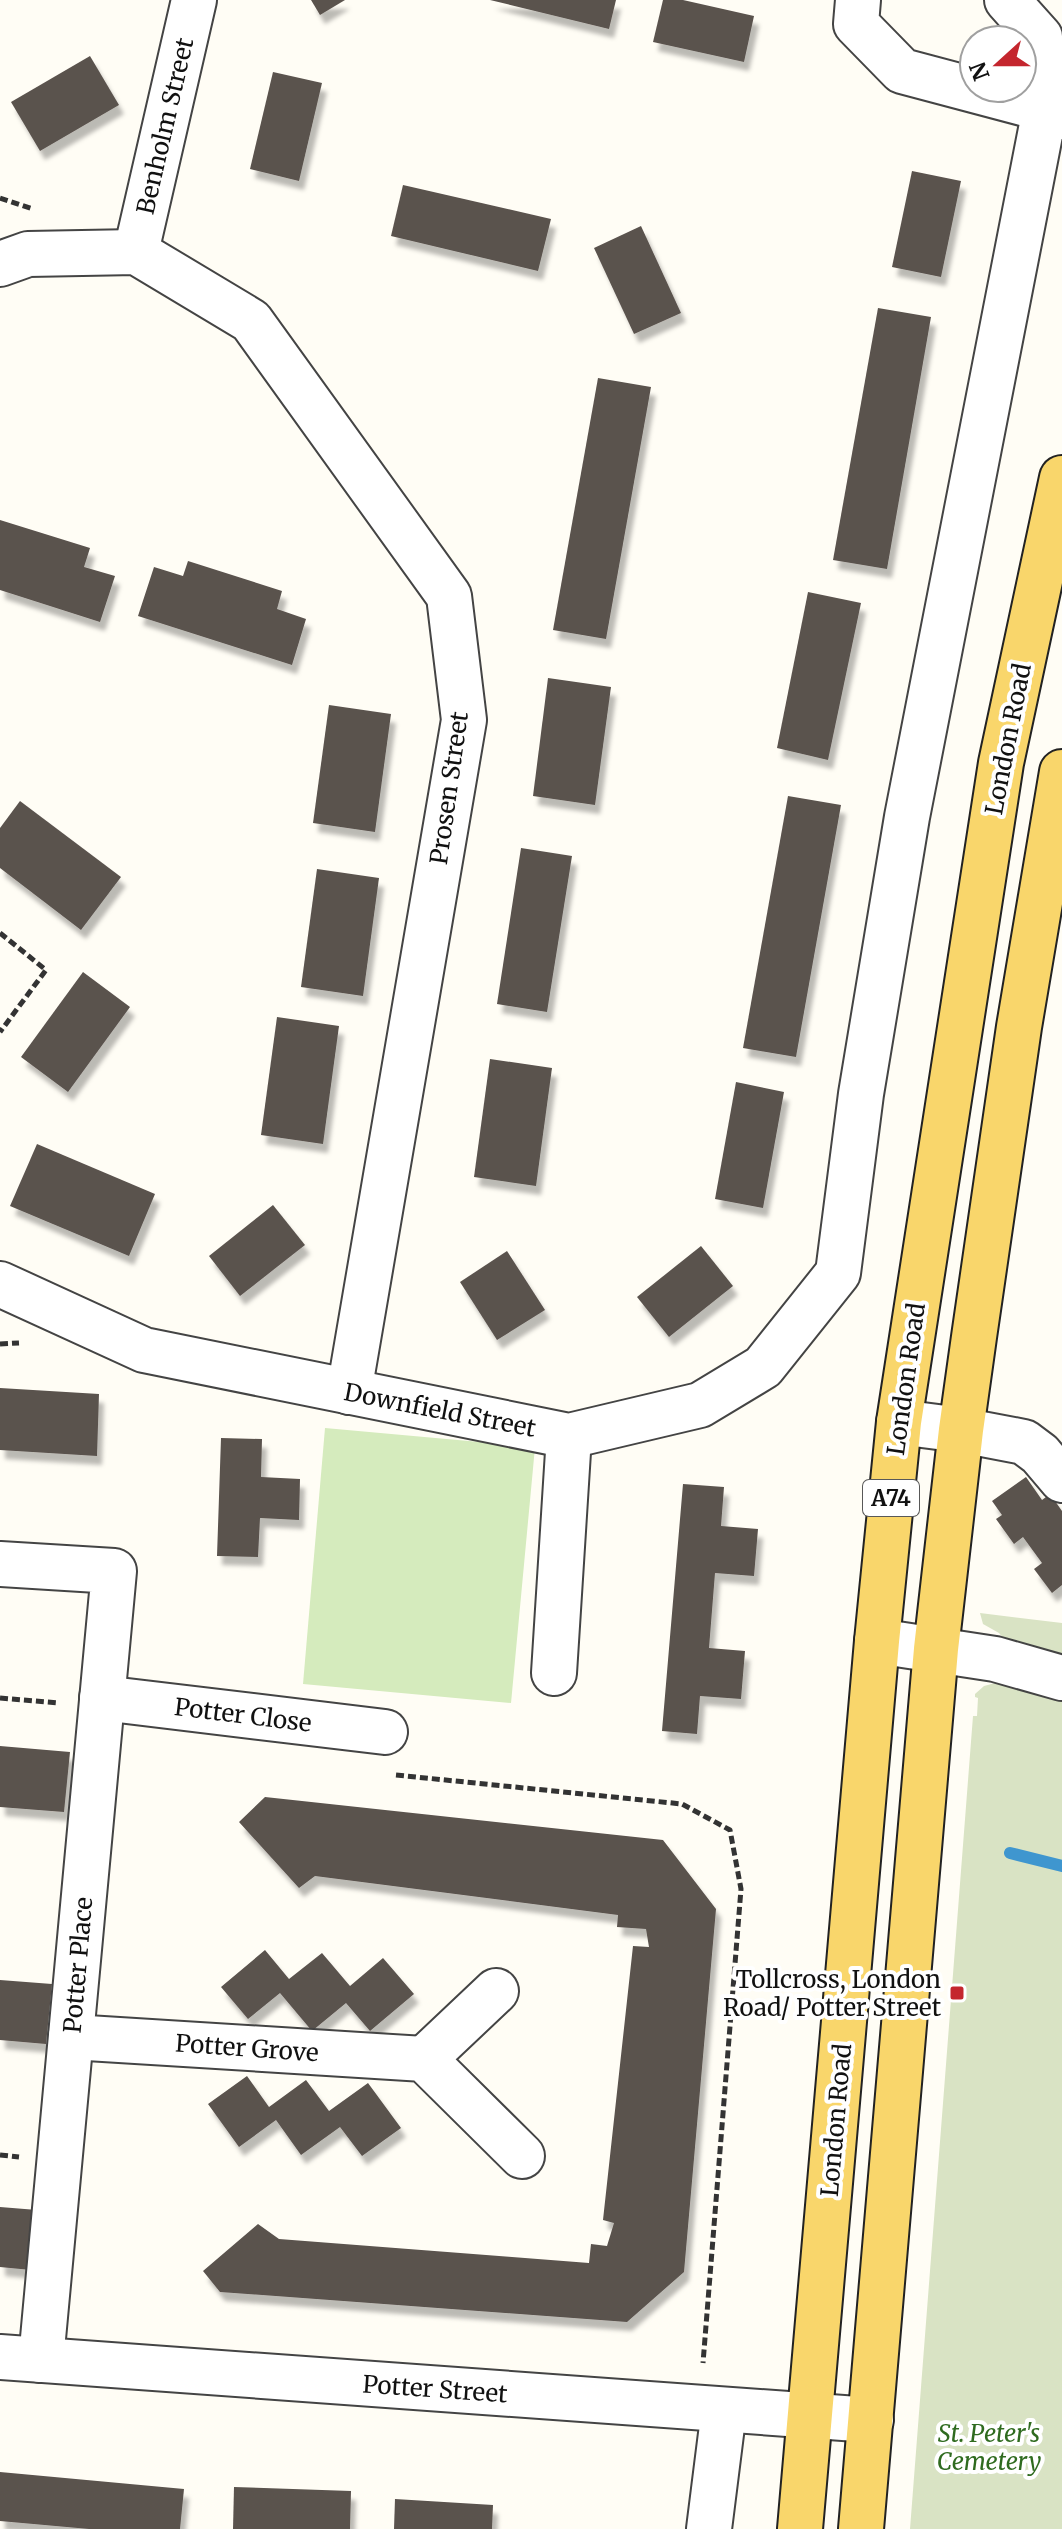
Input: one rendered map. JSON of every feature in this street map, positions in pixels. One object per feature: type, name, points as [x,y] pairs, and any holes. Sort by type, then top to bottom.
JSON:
[{"type":"main road","name":"London Road","points":[[800,2529],[877,1641],[899,1422],[1001,763],[1046,634],[1062,478]]},
{"type":"main road","name":"A74","points":[[861,2529],[936,1649],[961,1430],[1019,1027],[1062,772]]},
{"type":"street","name":"Benholm Street","points":[[136,252],[194,0]]},
{"type":"street","points":[[858,0],[856,24],[902,71],[1054,113],[1040,37],[1007,0]]},
{"type":"street","name":"Downfield Street","points":[[0,1284],[144,1350],[569,1436],[700,1405],[763,1367],[838,1273],[861,1094],[907,817],[1054,113]]},
{"type":"street","points":[[0,264],[28,254],[136,252]]},
{"type":"street","name":"Prosen Street","points":[[136,252],[251,321],[449,596],[464,720],[349,1392]]},
{"type":"street","points":[[899,1422],[1024,1442],[1040,1454],[1062,1480]]},
{"type":"street","points":[[554,1673],[569,1436]]},
{"type":"street","name":"Potter Place","points":[[0,1564],[114,1571],[71,2037],[21,2358]]},
{"type":"street","points":[[877,1641],[995,1659],[1062,1678]]},
{"type":"street","name":"Potter Close","points":[[102,1702],[385,1732]]},
{"type":"street","points":[[496,1991],[424,2059],[522,2156]]},
{"type":"street","name":"Potter Grove","points":[[71,2037],[424,2059]]},
{"type":"street","name":"Potter Street","points":[[21,2358],[871,2420]]},
{"type":"street","points":[[709,2529],[712,2409]]},
{"type":"path","points":[[0,933],[46,970],[0,1032]]},
{"type":"path","points":[[0,1698],[102,1702]]},
{"type":"path","points":[[385,1732],[385,1773],[682,1804],[730,1830],[741,1889],[712,2409]]},
{"type":"green space","points":[[325,1428],[535,1447],[511,1703],[303,1684]]},
{"type":"green space","name":"St. Peter's Cemetery","points":[[980,1613],[1062,1623],[1062,2529],[910,2529],[973,1716],[977,1716],[978,1698],[975,1694],[984,1686],[999,1682],[1005,1640],[983,1624]]},
{"type":"building","points":[[311,0],[345,0],[320,15]]},
{"type":"building","points":[[490,0],[616,0],[609,29]]},
{"type":"building","points":[[663,0],[683,0],[754,16],[744,62],[653,42]]},
{"type":"building","points":[[90,56],[119,105],[40,151],[11,102]]},
{"type":"building","points":[[273,72],[322,83],[299,181],[250,169]]},
{"type":"building","points":[[912,171],[961,181],[941,277],[892,267]]},
{"type":"building","points":[[403,185],[551,219],[538,271],[391,236]]},
{"type":"building","points":[[641,226],[681,313],[634,334],[594,248]]},
{"type":"building","points":[[878,308],[931,317],[887,569],[833,560]]},
{"type":"building","points":[[598,378],[651,387],[606,639],[553,630]]},
{"type":"building","points":[[0,520],[90,548],[84,567],[115,576],[100,622],[0,590]]},
{"type":"building","points":[[188,561],[282,591],[277,609],[306,619],[292,665],[138,616],[154,567],[183,576]]},
{"type":"building","points":[[808,592],[861,603],[828,760],[777,748]]},
{"type":"building","points":[[548,678],[611,687],[595,805],[533,796]]},
{"type":"building","points":[[329,705],[391,714],[375,832],[313,823]]},
{"type":"building","points":[[788,796],[841,805],[796,1057],[743,1048]]},
{"type":"building","points":[[20,801],[121,877],[81,930],[0,868],[0,828]]},
{"type":"building","points":[[521,848],[572,856],[547,1012],[497,1004]]},
{"type":"building","points":[[317,869],[379,878],[363,996],[301,987]]},
{"type":"building","points":[[83,972],[130,1007],[68,1092],[21,1057]]},
{"type":"building","points":[[277,1017],[339,1026],[323,1144],[261,1135]]},
{"type":"building","points":[[490,1059],[552,1068],[536,1186],[474,1177]]},
{"type":"building","points":[[736,1082],[784,1092],[763,1208],[715,1199]]},
{"type":"building","points":[[37,1144],[155,1194],[129,1256],[10,1206]]},
{"type":"building","points":[[273,1205],[305,1245],[240,1296],[209,1256]]},
{"type":"building","points":[[701,1246],[733,1286],[669,1337],[637,1297]]},
{"type":"building","points":[[507,1251],[545,1310],[497,1340],[460,1282]]},
{"type":"building","points":[[0,1388],[99,1394],[97,1456],[0,1450]]},
{"type":"building","points":[[221,1438],[262,1439],[261,1477],[300,1479],[299,1520],[260,1518],[258,1557],[217,1556]]},
{"type":"building","points":[[1026,1477],[1042,1500],[1050,1494],[1062,1511],[1062,1585],[1052,1593],[1034,1569],[1042,1563],[1023,1537],[1014,1544],[996,1519],[1002,1515],[992,1501]]},
{"type":"building","points":[[683,1484],[724,1487],[721,1526],[758,1529],[754,1576],[715,1573],[709,1648],[745,1651],[741,1699],[700,1696],[697,1734],[662,1731]]},
{"type":"building","points":[[0,1746],[70,1752],[64,1812],[0,1807]]},
{"type":"building","points":[[265,1797],[663,1840],[716,1909],[684,2272],[627,2322],[220,2292],[203,2271],[258,2224],[279,2239],[589,2263],[591,2244],[607,2246],[614,2223],[603,2220],[633,1946],[649,1947],[646,1929],[617,1927],[618,1915],[315,1876],[299,1888],[239,1822]]},
{"type":"building","points":[[265,1950],[289,1979],[322,1953],[350,1986],[383,1958],[414,1994],[370,2031],[346,2003],[312,2031],[280,1993],[248,2019],[221,1987]]},
{"type":"building","points":[[0,1980],[52,1984],[46,2044],[0,2040]]},
{"type":"building","points":[[247,2076],[269,2107],[306,2080],[329,2111],[368,2083],[401,2128],[362,2156],[340,2127],[301,2155],[276,2120],[239,2147],[208,2104]]},
{"type":"building","points":[[0,2207],[37,2210],[31,2270],[0,2267]]},
{"type":"building","points":[[0,2472],[184,2489],[180,2529],[89,2529],[0,2521]]},
{"type":"building","points":[[234,2487],[351,2491],[350,2529],[233,2529]]},
{"type":"building","points":[[395,2499],[493,2505],[492,2529],[394,2529]]},
{"type":"waterway","points":[[1010,1853],[1062,1866]]},
{"type":"place","name":"Tollcross, London Road/ Potter Street","points":[[957,1993]]}]
